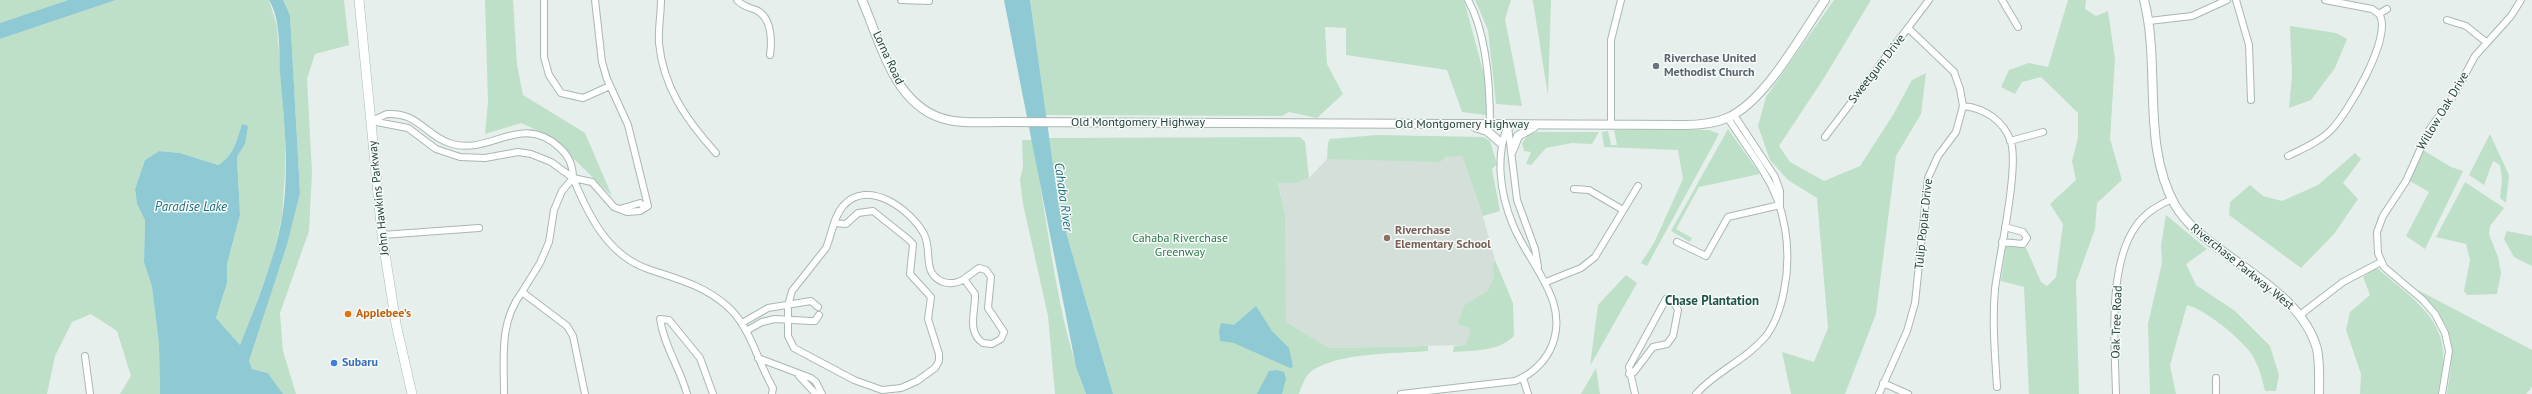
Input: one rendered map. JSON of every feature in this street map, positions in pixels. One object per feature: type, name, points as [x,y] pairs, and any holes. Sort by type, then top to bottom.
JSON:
[{"type":"main road","name":"John Hawkins Parkway","points":[[359,0],[382,235],[396,324],[412,394]]},
{"type":"street","points":[[544,0],[544,57],[549,75],[561,93],[583,98],[610,86]]},
{"type":"street","points":[[372,121],[408,128],[436,149],[460,157],[485,158],[518,152],[531,154],[551,162],[572,178],[592,182],[614,207],[620,208],[640,203],[645,207],[648,206],[635,147],[628,125],[610,86],[602,62],[595,0]]},
{"type":"street","points":[[661,0],[659,43],[666,78],[690,122],[716,153]]},
{"type":"street","points":[[737,0],[742,5],[762,15],[771,32],[770,55]]},
{"type":"street","name":"Lorna Road","points":[[862,0],[899,84],[914,102],[941,118],[963,122],[1040,122]]},
{"type":"street","points":[[901,0],[929,1]]},
{"type":"street","points":[[1468,0],[1481,41],[1489,78],[1490,125]]},
{"type":"street","points":[[1611,125],[1611,40],[1620,0]]},
{"type":"street","name":"Old Montgomery Highway","points":[[1040,122],[1697,125],[1731,116],[1744,108],[1765,86],[1825,0]]},
{"type":"street","name":"Sweetgum Drive","points":[[1825,137],[1909,29],[1929,0]]},
{"type":"street","points":[[2002,0],[2018,27]]},
{"type":"street","name":"Riverchase Parkway West","points":[[2144,0],[2149,21]]},
{"type":"street","name":"Riverchase Parkway West","points":[[2149,0],[2149,21],[2158,153],[2161,174],[2172,199],[2183,216],[2198,233],[2281,298],[2300,315],[2309,329],[2316,348],[2319,361],[2319,394]]},
{"type":"street","points":[[2149,21],[2192,16],[2227,0]]},
{"type":"street","points":[[2236,0],[2249,46],[2251,100]]},
{"type":"street","points":[[2288,156],[2329,132],[2348,109],[2373,60],[2382,23],[2379,14],[2372,9],[2326,0]]},
{"type":"street","name":"Willow Oak Drive","points":[[2442,394],[2449,350],[2445,333],[2435,314],[2423,300],[2392,276],[2381,262],[2376,241],[2379,224],[2406,181],[2429,130],[2486,42],[2511,16],[2521,0]]},
{"type":"street","points":[[2379,14],[2387,9]]},
{"type":"street","points":[[2447,20],[2466,26],[2486,42]]},
{"type":"street","name":"Tulip Poplar Drive","points":[[1879,394],[1906,331],[1915,303],[1928,178],[1938,156],[1956,132],[1963,106],[1960,88],[1954,72],[1909,29]]},
{"type":"street","points":[[1963,106],[1977,109],[1994,117],[2004,129],[2010,141],[2012,160],[1994,300],[1997,386]]},
{"type":"street","points":[[372,121],[387,114],[409,116],[438,137],[459,145],[480,144],[519,133],[536,134],[557,145],[566,153],[573,169],[572,178],[583,202],[614,249],[646,268],[682,279],[706,290],[728,307],[742,323],[773,388],[772,394]]},
{"type":"street","points":[[1696,394],[1705,385],[1734,366],[1762,340],[1772,327],[1781,307],[1787,277],[1788,250],[1780,205],[1764,172],[1748,152],[1731,116]]},
{"type":"street","points":[[1468,125],[1486,131],[1501,143]]},
{"type":"street","points":[[1401,394],[1449,392],[1499,384],[1523,378],[1544,360],[1552,345],[1556,332],[1556,309],[1546,282],[1526,251],[1507,208],[1502,182],[1501,143],[1508,125]]},
{"type":"street","points":[[1508,125],[1517,200],[1535,249],[1538,269]]},
{"type":"street","points":[[1512,151],[1515,141],[1522,132],[1539,125]]},
{"type":"street","points":[[2010,141],[2043,132]]},
{"type":"street","points":[[504,394],[505,329],[510,312],[540,263],[549,242],[554,210],[562,191],[572,178]]},
{"type":"street","points":[[1546,282],[1588,263],[1600,251],[1638,186]]},
{"type":"street","points":[[1574,189],[1589,190],[1623,210]]},
{"type":"street","points":[[834,223],[846,224],[858,213],[873,211],[894,225],[913,244],[910,274],[931,297],[928,319],[939,354],[939,361],[935,368],[917,381],[901,388],[873,388],[794,348],[788,336],[788,306],[797,283],[826,248],[834,223],[842,207],[858,197],[872,195],[887,199],[905,214],[924,236],[929,270],[933,275],[945,282],[956,283],[979,268],[989,274],[992,282],[988,294],[988,308],[1004,332],[1004,336],[998,342],[983,343],[976,335],[972,319],[974,294],[964,279]]},
{"type":"street","name":"Oak Tree Road","points":[[2116,394],[2115,299],[2125,250],[2133,231],[2141,219],[2157,206],[2172,199]]},
{"type":"street","points":[[1677,242],[1706,256],[1728,217],[1780,205]]},
{"type":"street","points":[[2002,242],[2023,244],[2027,238],[2023,232],[2004,227]]},
{"type":"street","points":[[382,235],[478,228]]},
{"type":"street","points":[[2300,315],[2343,282],[2381,262]]},
{"type":"street","points":[[522,292],[567,326],[573,336],[585,394]]},
{"type":"street","points":[[1629,374],[1634,372],[1653,347],[1667,344],[1674,336],[1678,310],[1675,304],[1666,299],[1628,367],[1629,374],[1635,394]]},
{"type":"street","points":[[742,323],[768,308],[788,306],[811,301],[818,307]]},
{"type":"street","points":[[746,331],[768,320],[787,319],[815,321],[819,316]]},
{"type":"street","points":[[687,394],[683,378],[662,332],[660,319],[669,320],[698,355],[713,394]]},
{"type":"street","points":[[85,356],[90,394]]},
{"type":"street","points":[[758,358],[816,382],[822,394]]},
{"type":"street","points":[[796,374],[816,394]]},
{"type":"street","points":[[1523,378],[1528,394]]},
{"type":"street","points":[[2216,378],[2216,394]]},
{"type":"street","points":[[1883,383],[1908,394]]},
{"type":"shaded area","name":"Riverchase Elementary School","points":[[1462,156],[1483,216],[1495,260],[1492,265],[1494,277],[1487,291],[1465,304],[1457,324],[1468,328],[1470,333],[1465,345],[1329,348],[1285,322],[1285,214],[1278,182],[1297,183],[1309,178],[1327,159]]},
{"type":"green space","points":[[0,0],[68,0],[0,23]]},
{"type":"green space","points":[[116,0],[269,0],[277,26],[285,132],[285,171],[282,217],[271,264],[240,345],[216,318],[227,283],[227,264],[240,215],[237,157],[245,144],[242,124],[231,153],[218,165],[180,153],[159,151],[145,160],[135,189],[137,204],[145,219],[144,262],[152,287],[159,344],[160,394],[120,394],[131,376],[117,331],[91,314],[72,322],[55,356],[47,394],[0,394],[0,39]]},
{"type":"green space","points":[[283,0],[344,0],[349,45],[315,54],[307,79],[312,172],[309,231],[280,313],[283,351],[296,394],[283,394],[268,373],[252,369],[249,361],[287,245],[300,193],[290,15]]},
{"type":"green space","points":[[485,0],[513,0],[517,65],[523,95],[585,133],[612,196],[550,136],[521,123],[485,134],[488,102]]},
{"type":"green space","points":[[1030,0],[1464,0],[1486,82],[1486,115],[1462,112],[1447,70],[1346,55],[1346,28],[1325,27],[1327,64],[1343,94],[1317,118],[1289,112],[1282,116],[1046,115]]},
{"type":"green space","points":[[1475,0],[1511,0],[1505,19],[1522,106],[1496,104],[1488,30]]},
{"type":"green space","points":[[1532,0],[1551,0],[1548,96],[1533,1]]},
{"type":"green space","points":[[1834,0],[1871,0],[1824,78],[1779,146],[1790,162],[1824,181],[1860,166],[1893,115],[1912,80],[1926,73],[1921,114],[1896,156],[1876,314],[1845,394],[1791,394],[1782,352],[1814,362],[1828,328],[1817,198],[1788,180],[1770,160],[1758,126],[1766,97]]},
{"type":"green space","points":[[2068,0],[2086,0],[2085,9],[2096,16],[2108,11],[2115,59],[2110,139],[2122,180],[2097,203],[2095,229],[2076,282],[2079,394],[2029,394],[2024,287],[2001,281],[2006,246],[2026,248],[2041,282],[2047,286],[2056,277],[2063,224],[2050,204],[2076,180],[2072,161],[2078,138],[2078,113],[2041,77],[2022,82],[2015,94],[2001,87],[2009,70],[2029,63],[2048,67]]},
{"type":"green space","points":[[2290,26],[2336,33],[2347,39],[2335,68],[2311,100],[2289,108],[2292,75]]},
{"type":"green space","points":[[1728,129],[1760,174],[1699,187],[1676,229],[1692,238],[1690,242],[1671,231]]},
{"type":"green space","points":[[1614,130],[1709,130],[1719,134],[1647,266],[1641,263],[1654,243],[1683,179],[1678,150],[1604,147],[1602,132],[1608,131],[1611,145],[1617,145]]},
{"type":"green space","points":[[1537,132],[1599,132],[1592,144],[1572,143],[1546,148],[1531,165],[1526,164],[1531,152],[1524,151],[1522,143],[1529,134]]},
{"type":"green space","points":[[2490,134],[2509,175],[2506,203],[2500,198],[2502,180],[2500,165],[2493,161],[2484,185],[2469,175]]},
{"type":"green space","points":[[1377,135],[1483,137],[1490,141],[1497,164],[1492,169],[1500,211],[1483,216],[1462,156],[1445,157],[1440,162],[1327,159],[1328,143],[1330,139]]},
{"type":"green space","name":"Cahaba Riverchase Greenway","points":[[1300,137],[1305,142],[1309,178],[1297,183],[1278,183],[1285,214],[1286,322],[1329,348],[1428,346],[1428,351],[1353,357],[1325,364],[1308,374],[1302,384],[1299,394],[1113,394],[1059,208],[1049,138]]},
{"type":"green space","points":[[1022,140],[1032,140],[1060,301],[1075,364],[1086,394],[1055,394],[1048,316],[1023,204],[1020,180],[1023,166]]},
{"type":"green space","points":[[2423,150],[2451,167],[2463,171],[2425,249],[2406,236],[2429,192],[2410,181]]},
{"type":"green space","points":[[2355,153],[2361,159],[2343,183],[2358,199],[2334,234],[2301,268],[2229,215],[2230,202],[2250,185],[2263,196],[2282,201],[2318,185]]},
{"type":"green space","points":[[2465,182],[2504,208],[2490,226],[2489,234],[2498,257],[2501,273],[2497,294],[2467,295],[2464,291],[2470,260],[2466,244],[2436,237]]},
{"type":"green space","points":[[2166,215],[2207,249],[2186,264],[2196,285],[2235,311],[2270,346],[2279,375],[2276,391],[2265,391],[2255,361],[2249,350],[2240,340],[2210,316],[2187,305],[2170,365],[2176,394],[2150,394],[2148,324],[2162,263],[2161,245]]},
{"type":"green space","points":[[2507,231],[2532,236],[2532,266],[2514,257],[2504,239]]},
{"type":"green space","points":[[1495,260],[1513,303],[1514,336],[1501,345],[1493,348],[1453,352],[1454,346],[1465,345],[1470,333],[1468,328],[1457,324],[1465,304],[1487,291],[1494,277],[1492,265]]},
{"type":"green space","points":[[2377,268],[2422,307],[2438,331],[2442,345],[2443,361],[2438,394],[2360,394],[2361,374],[2346,330],[2350,312],[2370,295],[2363,277]]},
{"type":"green space","points":[[1626,275],[1637,283],[1590,366],[1598,305]]},
{"type":"green space","points":[[2418,290],[2532,350],[2532,387],[2526,394],[2447,394],[2452,361],[2450,338],[2440,316]]},
{"type":"green space","points":[[1596,368],[1600,394],[1581,394]]},
{"type":"water","points":[[68,0],[116,0],[0,39],[0,23]]},
{"type":"water","name":"Paradise Lake","points":[[269,0],[283,0],[290,15],[300,193],[287,245],[249,361],[252,369],[268,373],[283,394],[160,394],[159,344],[152,287],[144,262],[145,220],[137,204],[135,189],[145,160],[159,151],[180,153],[218,165],[231,153],[242,124],[248,126],[245,144],[237,157],[240,215],[227,264],[227,283],[216,318],[240,345],[269,267],[279,234],[286,182],[286,145],[280,72],[279,35],[276,16]]},
{"type":"water","points":[[1004,0],[1030,0],[1059,208],[1113,394],[1086,394],[1076,367]]},
{"type":"water","points":[[1256,306],[1272,331],[1289,348],[1293,367],[1290,368],[1234,343],[1220,341],[1219,331],[1221,323],[1234,325]]},
{"type":"water","points":[[1276,370],[1284,372],[1286,379],[1282,394],[1257,394],[1269,371]]},
{"type":"place","name":"Riverchase United Methodist Church","points":[[1656,66]]},
{"type":"place","name":"Riverchase Elementary School","points":[[1387,238]]},
{"type":"place","name":"Applebee's","points":[[348,314]]},
{"type":"place","name":"Subaru","points":[[334,363]]},
{"type":"district","name":"Chase Plantation","points":[[1712,301]]},
{"type":"water label","name":"Cahaba River","points":[[1063,197]]}]
